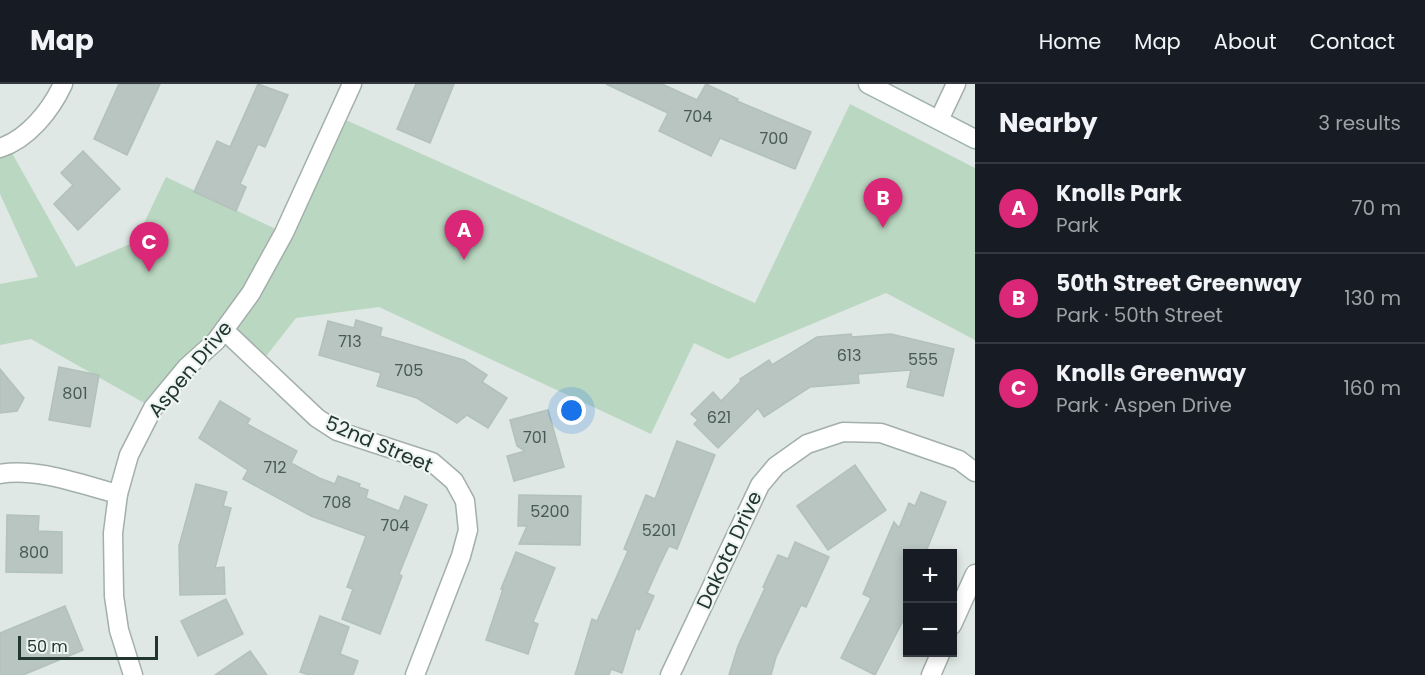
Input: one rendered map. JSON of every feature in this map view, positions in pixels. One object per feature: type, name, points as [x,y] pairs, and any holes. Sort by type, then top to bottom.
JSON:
[{"type":"street","points":[[0,148],[20,139],[54,104],[63,84]]},
{"type":"street","name":"Aspen Drive","points":[[133,675],[119,630],[114,596],[113,533],[118,494],[129,455],[153,408],[187,367],[216,341],[251,293],[284,233],[352,84]]},
{"type":"street","points":[[868,84],[975,139]]},
{"type":"street","points":[[939,120],[956,84]]},
{"type":"street","name":"52nd Street","points":[[224,330],[317,418],[337,431],[432,462],[456,484],[465,501],[468,530],[461,555],[415,675]]},
{"type":"street","name":"Dakota Drive","points":[[670,675],[760,485],[776,466],[807,444],[843,432],[881,433],[959,460],[975,472]]},
{"type":"street","points":[[0,474],[11,472],[37,474],[118,494]]},
{"type":"street","points":[[957,614],[975,574]]},
{"type":"street","points":[[931,675],[939,657]]},
{"type":"green space","points":[[850,104],[975,168],[975,340],[886,293],[728,359],[694,343],[651,434],[379,307],[296,318],[260,364],[224,330],[153,408],[31,339],[0,345],[0,284],[38,277],[0,194],[0,148],[8,146],[76,267],[135,242],[166,177],[284,233],[337,116],[755,303]]},
{"type":"building","points":[[119,84],[160,84],[127,155],[94,139]]},
{"type":"building","points":[[258,84],[288,95],[265,147],[258,144],[240,184],[246,187],[236,211],[194,192],[217,141],[230,147]]},
{"type":"building","points":[[416,84],[454,84],[430,143],[397,129]]},
{"type":"building","points":[[606,84],[662,84],[697,100],[706,84],[738,99],[737,101],[811,132],[795,169],[720,138],[711,156],[659,131],[668,113]]},
{"type":"building","points":[[83,151],[120,189],[78,230],[54,204],[73,185],[61,173]]},
{"type":"building","points":[[356,320],[382,328],[380,336],[464,360],[487,375],[482,382],[507,398],[488,428],[467,415],[457,423],[417,398],[377,386],[381,373],[319,355],[328,321],[354,328]]},
{"type":"building","points":[[851,334],[852,337],[891,334],[954,349],[943,396],[907,387],[911,370],[858,374],[859,383],[810,387],[764,417],[758,408],[718,448],[694,424],[698,420],[691,414],[713,392],[721,401],[741,381],[740,379],[769,360],[772,365],[817,337]]},
{"type":"building","points":[[59,367],[99,375],[90,427],[49,420]]},
{"type":"building","points":[[0,369],[24,398],[17,411],[0,413]]},
{"type":"building","points":[[220,401],[250,419],[247,424],[297,451],[291,463],[319,478],[335,484],[338,476],[360,484],[359,487],[368,490],[366,498],[399,511],[405,496],[427,505],[399,574],[402,576],[380,634],[342,619],[353,589],[347,587],[366,536],[311,516],[243,479],[248,470],[199,438]]},
{"type":"building","points":[[548,410],[564,467],[514,481],[507,456],[525,451],[517,446],[510,420]]},
{"type":"building","points":[[677,441],[715,455],[677,549],[669,546],[647,593],[654,596],[639,630],[636,628],[622,673],[611,669],[609,675],[575,675],[592,619],[597,621],[628,551],[624,549],[646,495],[655,499]]},
{"type":"building","points":[[855,465],[886,510],[828,550],[797,506]]},
{"type":"building","points":[[196,484],[227,492],[223,506],[231,508],[215,568],[224,567],[225,594],[180,595],[179,546]]},
{"type":"building","points":[[921,492],[946,502],[927,549],[903,549],[903,621],[875,675],[841,658],[871,598],[863,594],[894,522],[899,528],[909,503],[915,506]]},
{"type":"building","points":[[519,495],[581,496],[580,545],[519,544],[527,526],[518,526]]},
{"type":"building","points":[[7,515],[39,516],[38,531],[62,532],[62,573],[6,572]]},
{"type":"building","points":[[795,542],[829,557],[806,607],[801,605],[776,657],[771,675],[729,675],[738,646],[778,555],[788,559]]},
{"type":"building","points":[[516,552],[555,568],[533,622],[538,624],[528,654],[486,640],[503,589],[501,589]]},
{"type":"building","points":[[226,599],[243,634],[198,656],[181,621]]},
{"type":"building","points":[[65,606],[83,650],[23,675],[0,675],[0,633]]},
{"type":"building","points":[[320,616],[349,627],[340,654],[358,661],[353,675],[309,675],[300,672]]},
{"type":"building","points":[[250,651],[267,675],[215,675]]},
{"type":"place","name":"50th Street Greenway","points":[[883,228]]},
{"type":"place","name":"Knolls Park","points":[[464,260]]},
{"type":"place","name":"Knolls Greenway","points":[[149,272]]}]
